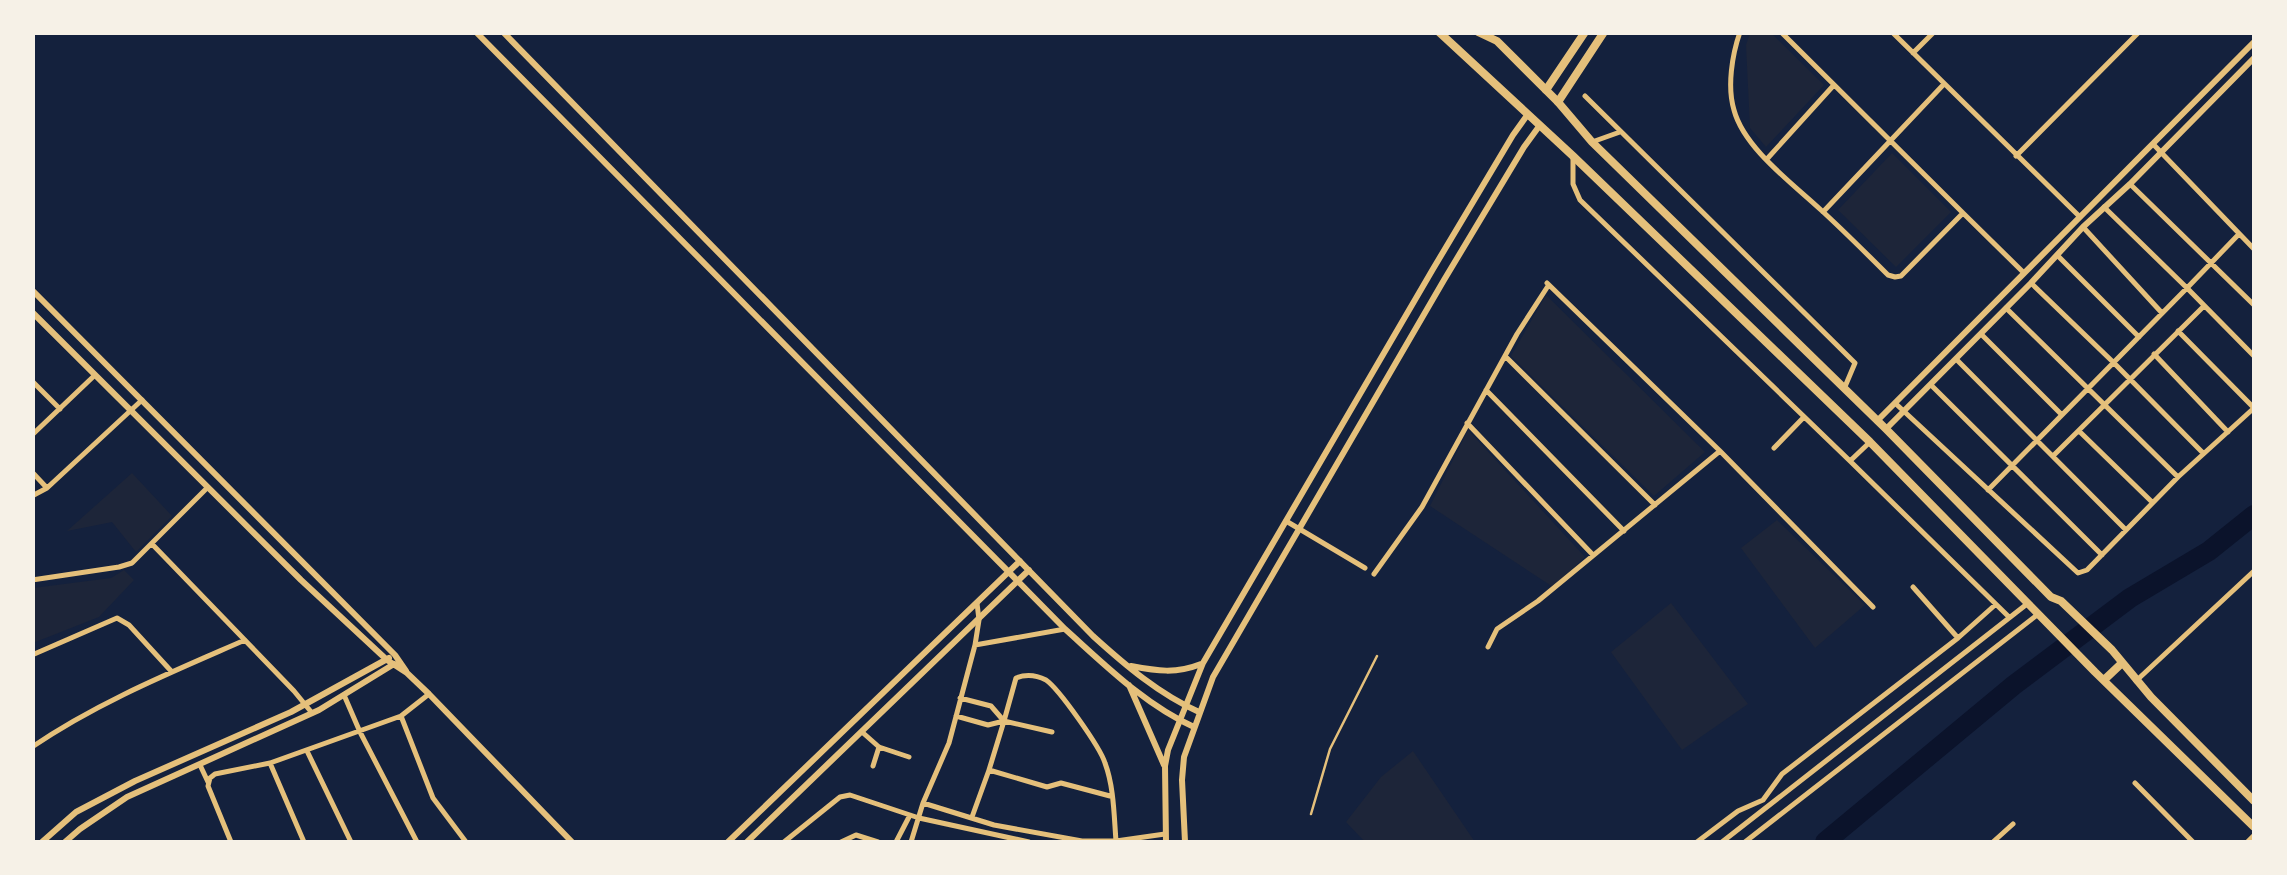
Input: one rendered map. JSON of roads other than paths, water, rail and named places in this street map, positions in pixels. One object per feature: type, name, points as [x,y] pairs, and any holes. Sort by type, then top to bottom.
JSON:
[{"type":"main road","points":[[1438,32],[1870,442],[2095,672],[2254,827]]},
{"type":"main road","points":[[1478,32],[1496,41],[1592,142],[1886,429],[2051,597],[2061,601],[2112,650],[2136,681],[2254,801]]},
{"type":"main road","points":[[1546,90],[1585,32]]},
{"type":"main road","points":[[1558,102],[1604,32]]},
{"type":"main road","points":[[2104,680],[2122,662]]},
{"type":"street","points":[[476,32],[1065,629],[1129,685],[1194,727]]},
{"type":"street","points":[[503,32],[1124,665],[1199,712]]},
{"type":"street","points":[[1740,32],[1733,67],[1734,110],[1744,132],[1888,275],[1895,278],[1908,271],[1963,213]]},
{"type":"street","points":[[1781,32],[2023,272]]},
{"type":"street","points":[[1892,32],[2080,217]]},
{"type":"street","points":[[1913,53],[1934,32]]},
{"type":"street","points":[[2016,156],[2139,32]]},
{"type":"street","points":[[1877,421],[2254,42]]},
{"type":"street","points":[[1886,429],[2254,58]]},
{"type":"street","points":[[1823,212],[1944,84]]},
{"type":"street","points":[[1767,159],[1834,86]]},
{"type":"street","points":[[1586,96],[1855,363],[1844,389]]},
{"type":"street","points":[[923,803],[994,824],[1089,842],[1166,838],[1168,750],[1204,663],[1433,269],[1528,114]]},
{"type":"street","points":[[1185,842],[1184,757],[1213,677],[1444,280],[1540,125]]},
{"type":"street","points":[[1592,142],[1620,132]]},
{"type":"street","points":[[2152,144],[2254,249]]},
{"type":"street","points":[[1573,156],[1573,184],[1580,200],[2009,618]]},
{"type":"street","points":[[2130,184],[2254,305]]},
{"type":"street","points":[[2104,207],[2254,356]]},
{"type":"street","points":[[2083,227],[2162,313]]},
{"type":"street","points":[[1988,490],[2240,234]]},
{"type":"street","points":[[2057,255],[2139,336]]},
{"type":"street","points":[[2030,283],[2204,454]]},
{"type":"street","points":[[1374,574],[1422,507],[1548,284],[1873,607]]},
{"type":"street","points":[[32,290],[572,842]]},
{"type":"street","points":[[2054,456],[2204,306]]},
{"type":"street","points":[[2006,308],[2178,477]]},
{"type":"street","points":[[32,312],[208,488],[394,660]]},
{"type":"street","points":[[1895,402],[2075,572],[2082,573],[2254,408],[2178,331]]},
{"type":"street","points":[[1982,334],[2062,415]]},
{"type":"street","points":[[2154,354],[2228,432]]},
{"type":"street","points":[[1505,356],[1655,505]]},
{"type":"street","points":[[1956,359],[2126,530]]},
{"type":"street","points":[[32,435],[95,375]]},
{"type":"street","points":[[32,381],[60,409]]},
{"type":"street","points":[[1930,385],[2102,555]]},
{"type":"street","points":[[1486,390],[1624,531]]},
{"type":"street","points":[[32,496],[47,488],[142,400]]},
{"type":"street","points":[[1774,448],[1804,417]]},
{"type":"street","points":[[1467,423],[1594,555]]},
{"type":"street","points":[[2079,431],[2153,502]]},
{"type":"street","points":[[1850,461],[1870,442]]},
{"type":"street","points":[[1488,647],[1497,628],[1538,602],[1720,451]]},
{"type":"street","points":[[32,472],[47,488]]},
{"type":"street","points":[[32,580],[132,563],[208,488]]},
{"type":"street","points":[[1286,521],[1365,568]]},
{"type":"street","points":[[152,544],[312,713]]},
{"type":"street","points":[[728,842],[1020,561]]},
{"type":"street","points":[[747,842],[1029,570]]},
{"type":"street","points":[[2136,681],[2254,571]]},
{"type":"street","points":[[1913,587],[1958,638]]},
{"type":"street","points":[[1722,842],[1766,803],[2029,602]]},
{"type":"street","points":[[912,842],[923,803],[949,743],[975,645],[977,604]]},
{"type":"street","points":[[1697,842],[1738,810],[1766,803],[1782,774],[1996,604]]},
{"type":"street","points":[[1744,842],[2043,617]]},
{"type":"street","points":[[32,654],[117,618],[129,625],[172,672]]},
{"type":"street","points":[[975,645],[1065,629]]},
{"type":"street","points":[[32,747],[68,723],[244,640]]},
{"type":"street","points":[[65,842],[127,797],[312,713],[394,660]]},
{"type":"street","points":[[42,842],[76,812],[120,789],[394,660]]},
{"type":"street","points":[[1124,665],[1177,672],[1204,663]]},
{"type":"street","points":[[972,817],[1016,678],[1035,676],[1051,684],[1105,760],[1116,841]]},
{"type":"street","points":[[1129,685],[1165,766]]},
{"type":"street","points":[[208,782],[215,774],[270,763],[401,716],[429,694]]},
{"type":"street","points":[[344,695],[417,842]]},
{"type":"street","points":[[960,698],[991,706],[1004,721]]},
{"type":"street","points":[[401,716],[433,798],[466,842]]},
{"type":"street","points":[[956,716],[988,725],[1004,721],[1052,732]]},
{"type":"street","points":[[862,732],[878,747],[909,757]]},
{"type":"street","points":[[873,766],[878,747]]},
{"type":"street","points":[[307,750],[351,842]]},
{"type":"street","points":[[270,763],[304,842]]},
{"type":"street","points":[[200,765],[231,842]]},
{"type":"street","points":[[989,770],[1046,787],[1061,783],[1112,796]]},
{"type":"street","points":[[2134,783],[2192,842]]},
{"type":"street","points":[[784,842],[844,795],[919,818],[1030,842]]},
{"type":"street","points":[[896,842],[910,814]]},
{"type":"street","points":[[1993,842],[2013,824]]},
{"type":"street","points":[[841,842],[856,835],[878,842]]},
{"type":"street","points":[[2248,842],[2254,836]]},
{"type":"lane","points":[[1311,814],[1330,749],[1377,656]]},
{"type":"waterway","points":[[1825,842],[2014,685],[2130,598],[2209,551],[2254,515]]}]
